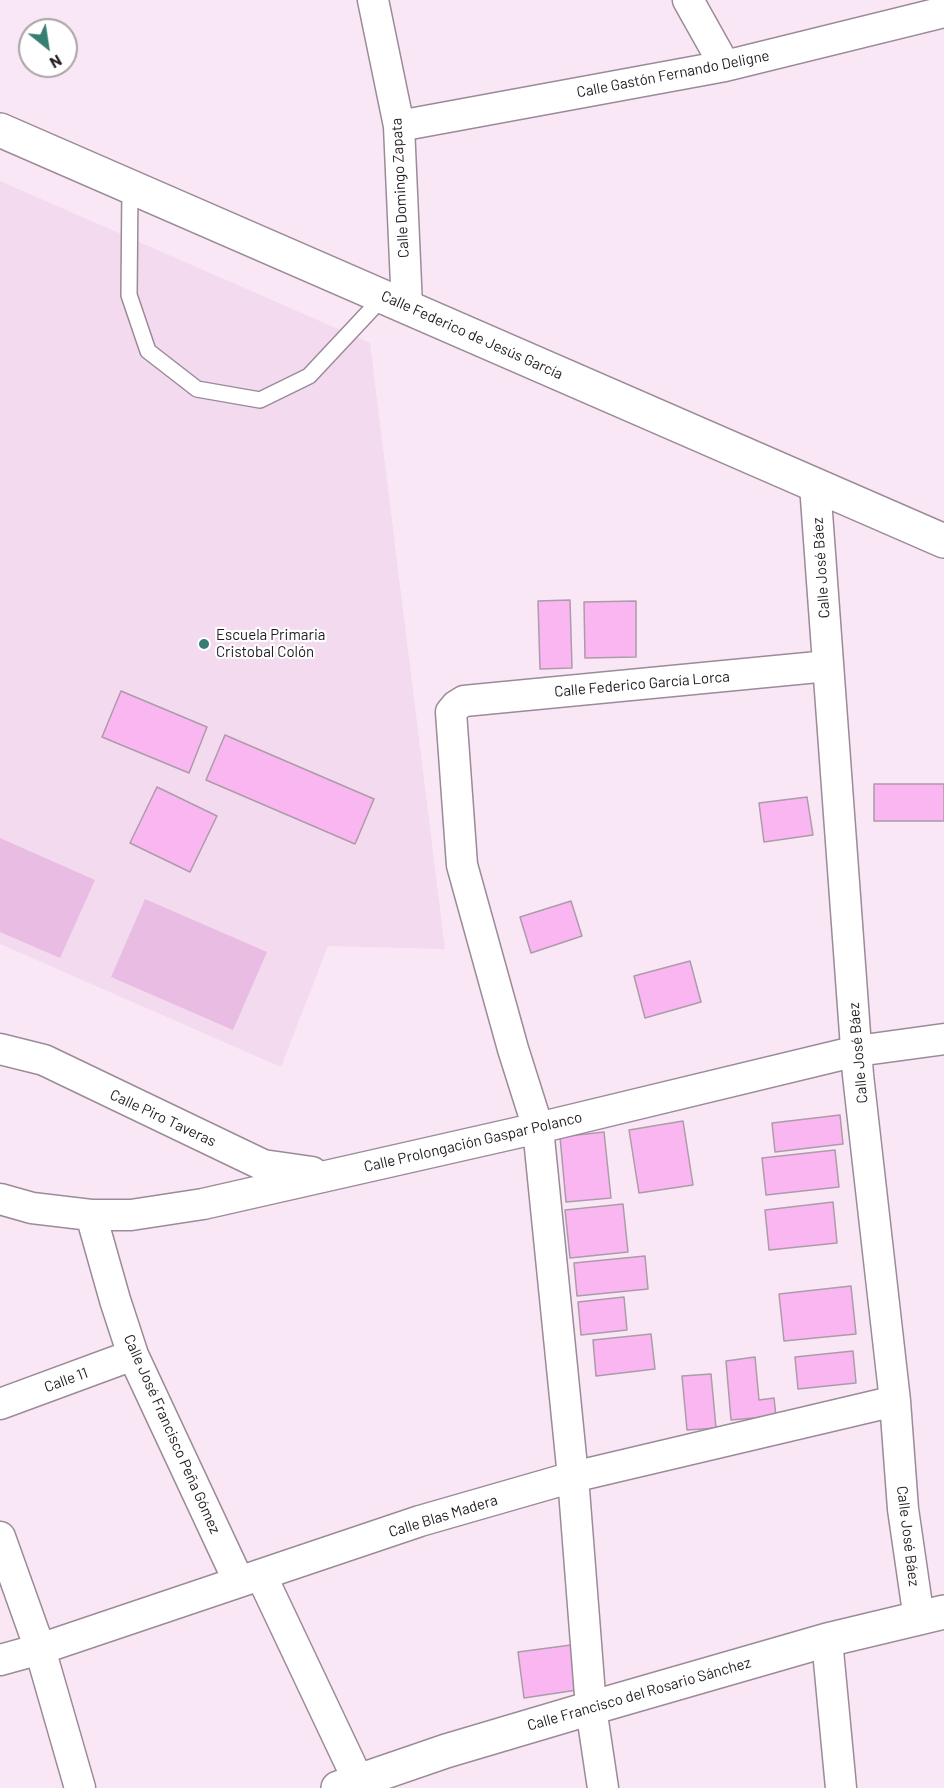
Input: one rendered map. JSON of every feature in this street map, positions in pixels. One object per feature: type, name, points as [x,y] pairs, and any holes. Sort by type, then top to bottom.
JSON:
[{"type":"main road","name":"Calle Federico de Jesús García","points":[[0,130],[944,541]]},
{"type":"main road","name":"Calle Francisco del Rosario Sánchez","points":[[348,1784],[591,1708],[827,1640],[931,1616]]},
{"type":"street","name":"Calle Domingo Zapata","points":[[373,0],[399,126],[395,302]]},
{"type":"street","points":[[688,0],[725,66]]},
{"type":"street","name":"Calle Gastón Fernando Deligne","points":[[399,126],[725,66],[944,12]]},
{"type":"street","name":"Calle José Báez","points":[[815,485],[857,1051],[895,1401],[903,1509],[931,1616]]},
{"type":"street","name":"Calle Federico García Lorca","points":[[538,1128],[513,1049],[462,866],[451,712],[464,701],[828,666]]},
{"type":"street","name":"Calle Prolongación Gaspar Polanco","points":[[0,1199],[32,1208],[92,1215],[131,1215],[203,1204],[538,1128],[857,1051],[944,1039]]},
{"type":"street","name":"Calle Piro Taveras","points":[[0,1048],[44,1060],[263,1165],[330,1175]]},
{"type":"street","points":[[538,1128],[573,1477],[591,1708],[603,1788]]},
{"type":"street","points":[[0,1214],[32,1208]]},
{"type":"street","name":"Calle José Francisco Peña Gómez","points":[[92,1215],[115,1300],[133,1355],[250,1579],[348,1784]]},
{"type":"street","name":"Calle 11","points":[[0,1404],[133,1355]]},
{"type":"street","name":"Calle Blas Madera","points":[[0,1660],[40,1649],[420,1521],[573,1477],[895,1401]]},
{"type":"street","points":[[0,1537],[40,1649],[80,1788]]},
{"type":"street","points":[[827,1640],[841,1788]]},
{"type":"lane","points":[[130,186],[129,295],[148,351],[197,389],[260,400],[309,376],[395,302]]},
{"type":"shaded area","name":"Escuela Primaria Cristobal Colón","points":[[0,181],[370,343],[445,949],[328,946],[281,1067],[0,944]]},
{"type":"shaded area","points":[[0,838],[95,880],[60,958],[0,932]]},
{"type":"shaded area","points":[[145,899],[267,952],[233,1030],[111,977]]},
{"type":"building","points":[[570,600],[572,668],[540,669],[538,601]]},
{"type":"building","points":[[636,601],[636,657],[585,658],[584,602]]},
{"type":"building","points":[[121,691],[207,727],[189,773],[102,737]]},
{"type":"building","points":[[225,735],[374,799],[355,844],[206,780]]},
{"type":"building","points":[[874,784],[944,784],[944,821],[874,821]]},
{"type":"building","points":[[157,787],[217,816],[190,872],[130,843]]},
{"type":"building","points":[[807,797],[813,835],[764,842],[759,803]]},
{"type":"building","points":[[571,901],[582,936],[531,953],[520,917]]},
{"type":"building","points":[[690,961],[701,1002],[645,1018],[634,976]]},
{"type":"building","points":[[840,1115],[843,1144],[775,1152],[772,1123]]},
{"type":"building","points":[[683,1121],[693,1185],[639,1193],[629,1130]]},
{"type":"building","points":[[604,1132],[611,1198],[566,1202],[560,1137]]},
{"type":"building","points":[[835,1150],[839,1187],[766,1195],[762,1158]]},
{"type":"building","points":[[833,1202],[837,1243],[769,1250],[765,1210]]},
{"type":"building","points":[[623,1204],[628,1252],[570,1258],[565,1210]]},
{"type":"building","points":[[645,1256],[648,1289],[577,1296],[574,1263]]},
{"type":"building","points":[[851,1286],[856,1334],[784,1341],[779,1294]]},
{"type":"building","points":[[624,1297],[627,1330],[581,1335],[578,1302]]},
{"type":"building","points":[[651,1334],[655,1369],[596,1376],[593,1340]]},
{"type":"building","points":[[853,1351],[856,1383],[798,1389],[795,1357]]},
{"type":"building","points":[[755,1357],[759,1400],[774,1398],[776,1416],[731,1420],[726,1361]]},
{"type":"building","points":[[711,1374],[716,1428],[687,1430],[682,1376]]},
{"type":"building","points":[[571,1645],[577,1690],[524,1698],[518,1652]]},
{"type":"place","name":"Escuela Primaria Cristobal Colón","points":[[204,644]]}]
